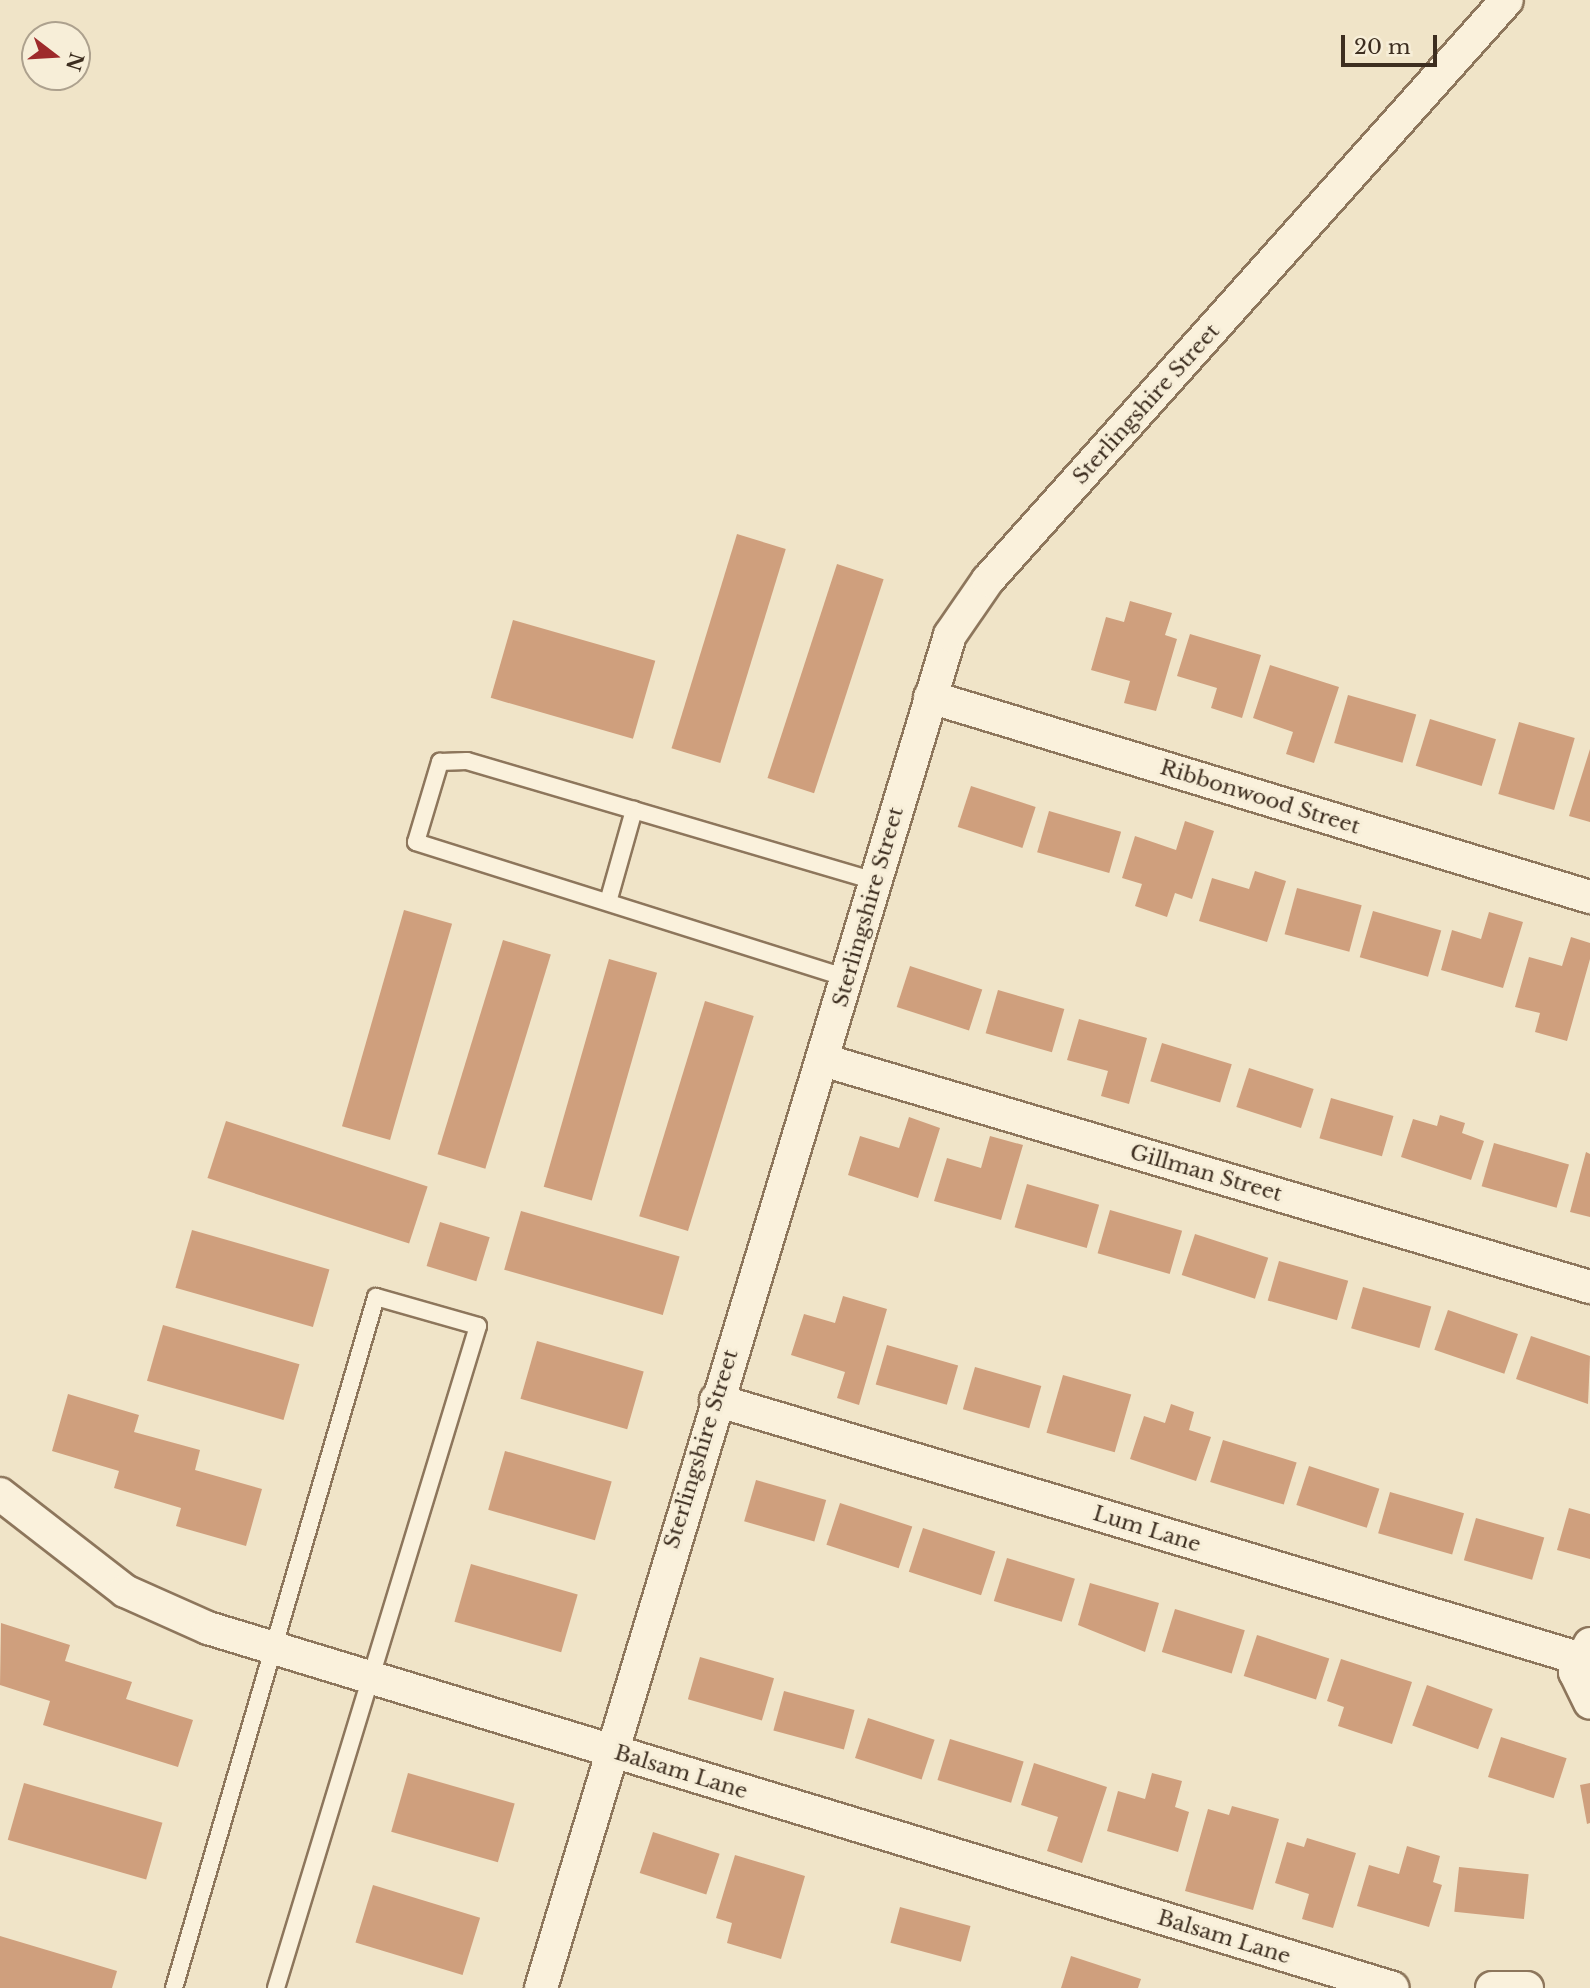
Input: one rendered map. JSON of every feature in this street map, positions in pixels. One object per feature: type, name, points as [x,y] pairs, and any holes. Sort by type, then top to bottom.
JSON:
[{"type":"street","name":"Sterlingshire Street","points":[[541,1988],[609,1750],[950,635],[988,580],[1507,0]]},
{"type":"street","name":"Ribbonwood Street","points":[[930,697],[1590,897]]},
{"type":"street","name":"Gillman Street","points":[[822,1060],[1590,1287]]},
{"type":"street","name":"Lum Lane","points":[[716,1400],[1584,1651],[1577,1686],[1590,1703]]},
{"type":"street","name":"Balsam Lane","points":[[0,1494],[125,1591],[273,1649],[1393,1988]]},
{"type":"street","points":[[1492,1988],[1527,1988]]},
{"type":"lane","points":[[847,978],[416,842],[440,762],[467,761],[875,881]]},
{"type":"lane","points":[[608,902],[634,810]]},
{"type":"lane","points":[[173,1988],[376,1297],[478,1326],[373,1679],[276,1988]]},
{"type":"building","points":[[737,534],[786,549],[720,763],[672,748]]},
{"type":"building","points":[[837,564],[884,579],[814,793],[767,778]]},
{"type":"building","points":[[1130,601],[1172,613],[1165,635],[1177,639],[1156,711],[1124,703],[1130,681],[1091,670],[1106,617],[1124,622]]},
{"type":"building","points":[[513,620],[655,661],[633,739],[491,698]]},
{"type":"building","points":[[1190,634],[1261,655],[1242,718],[1211,708],[1217,688],[1177,676]]},
{"type":"building","points":[[1270,665],[1339,687],[1314,763],[1286,754],[1293,732],[1253,718]]},
{"type":"building","points":[[1348,695],[1416,715],[1402,763],[1334,743]]},
{"type":"building","points":[[1430,719],[1496,739],[1482,786],[1416,766]]},
{"type":"building","points":[[1519,722],[1575,738],[1554,810],[1498,794]]},
{"type":"building","points":[[1590,749],[1590,822],[1569,816]]},
{"type":"building","points":[[971,786],[1036,807],[1022,848],[958,827]]},
{"type":"building","points":[[1049,811],[1121,832],[1109,873],[1037,852]]},
{"type":"building","points":[[1185,821],[1214,831],[1192,899],[1175,893],[1167,917],[1135,906],[1142,884],[1122,878],[1135,836],[1176,850]]},
{"type":"building","points":[[1255,871],[1286,881],[1267,942],[1199,921],[1212,878],[1249,889]]},
{"type":"building","points":[[1297,888],[1362,905],[1349,952],[1285,934]]},
{"type":"building","points":[[404,910],[452,924],[390,1140],[342,1126]]},
{"type":"building","points":[[1373,911],[1441,931],[1428,977],[1360,957]]},
{"type":"building","points":[[1489,912],[1523,922],[1503,988],[1441,970],[1452,930],[1481,939]]},
{"type":"building","points":[[1571,937],[1590,943],[1590,959],[1567,1041],[1535,1032],[1540,1013],[1515,1007],[1529,957],[1562,966]]},
{"type":"building","points":[[503,940],[551,955],[485,1169],[438,1154]]},
{"type":"building","points":[[609,959],[657,973],[592,1201],[544,1187]]},
{"type":"building","points":[[910,966],[982,989],[969,1030],[897,1007]]},
{"type":"building","points":[[998,990],[1064,1009],[1052,1052],[986,1033]]},
{"type":"building","points":[[705,1001],[754,1016],[688,1231],[639,1216]]},
{"type":"building","points":[[1079,1019],[1147,1038],[1129,1104],[1101,1096],[1108,1071],[1067,1060]]},
{"type":"building","points":[[1162,1043],[1232,1064],[1220,1103],[1150,1081]]},
{"type":"building","points":[[1249,1068],[1314,1089],[1301,1128],[1236,1107]]},
{"type":"building","points":[[1331,1098],[1393,1116],[1382,1156],[1319,1138]]},
{"type":"building","points":[[1440,1115],[1465,1123],[1462,1133],[1484,1141],[1471,1180],[1401,1157],[1413,1119],[1437,1126]]},
{"type":"building","points":[[909,1117],[940,1128],[918,1198],[848,1175],[860,1136],[899,1148]]},
{"type":"building","points":[[226,1121],[428,1187],[409,1244],[207,1178]]},
{"type":"building","points":[[990,1136],[1023,1145],[1001,1220],[934,1201],[947,1158],[981,1168]]},
{"type":"building","points":[[1494,1143],[1569,1164],[1557,1208],[1482,1186]]},
{"type":"building","points":[[1586,1152],[1590,1154],[1590,1217],[1570,1212]]},
{"type":"building","points":[[1027,1184],[1099,1205],[1087,1248],[1015,1227]]},
{"type":"building","points":[[1110,1210],[1182,1231],[1170,1274],[1098,1253]]},
{"type":"building","points":[[521,1211],[680,1256],[663,1315],[504,1270]]},
{"type":"building","points":[[440,1222],[490,1237],[476,1281],[427,1266]]},
{"type":"building","points":[[192,1230],[329,1269],[313,1327],[175,1288]]},
{"type":"building","points":[[1195,1234],[1268,1258],[1255,1299],[1182,1275]]},
{"type":"building","points":[[1279,1261],[1348,1281],[1337,1320],[1268,1300]]},
{"type":"building","points":[[1363,1287],[1431,1307],[1419,1348],[1351,1328]]},
{"type":"building","points":[[843,1296],[887,1309],[859,1405],[837,1398],[845,1372],[791,1355],[804,1314],[835,1323]]},
{"type":"building","points":[[1448,1310],[1518,1334],[1504,1374],[1434,1350]]},
{"type":"building","points":[[163,1325],[299,1364],[284,1420],[147,1381]]},
{"type":"building","points":[[1531,1336],[1590,1356],[1588,1404],[1516,1379]]},
{"type":"building","points":[[537,1341],[644,1372],[627,1429],[520,1399]]},
{"type":"building","points":[[887,1345],[958,1365],[947,1405],[876,1384]]},
{"type":"building","points":[[975,1367],[1041,1386],[1029,1428],[963,1409]]},
{"type":"building","points":[[1063,1375],[1131,1395],[1115,1452],[1046,1433]]},
{"type":"building","points":[[68,1394],[139,1415],[134,1432],[200,1450],[195,1470],[262,1489],[246,1546],[176,1526],[181,1508],[114,1488],[119,1471],[52,1451]]},
{"type":"building","points":[[1171,1404],[1194,1412],[1189,1430],[1211,1437],[1196,1481],[1130,1459],[1144,1416],[1165,1423]]},
{"type":"building","points":[[1223,1440],[1297,1463],[1284,1505],[1210,1482]]},
{"type":"building","points":[[505,1451],[612,1482],[595,1540],[488,1510]]},
{"type":"building","points":[[1309,1466],[1379,1489],[1367,1528],[1296,1505]]},
{"type":"building","points":[[756,1480],[826,1500],[814,1541],[744,1521]]},
{"type":"building","points":[[1390,1492],[1464,1513],[1452,1555],[1378,1533]]},
{"type":"building","points":[[840,1503],[912,1526],[899,1568],[826,1545]]},
{"type":"building","points":[[1569,1508],[1590,1514],[1590,1559],[1557,1550]]},
{"type":"building","points":[[1476,1518],[1544,1538],[1532,1580],[1464,1560]]},
{"type":"building","points":[[923,1528],[995,1551],[981,1595],[909,1572]]},
{"type":"building","points":[[1007,1558],[1075,1579],[1062,1622],[994,1601]]},
{"type":"building","points":[[471,1564],[578,1595],[561,1652],[454,1622]]},
{"type":"building","points":[[1090,1583],[1159,1603],[1145,1652],[1078,1625]]},
{"type":"building","points":[[1175,1609],[1245,1630],[1232,1673],[1162,1652]]},
{"type":"building","points":[[1,1623],[70,1645],[65,1661],[132,1682],[126,1699],[193,1720],[178,1767],[43,1725],[50,1701],[0,1685]]},
{"type":"building","points":[[1257,1635],[1329,1658],[1316,1699],[1244,1676]]},
{"type":"building","points":[[700,1657],[774,1678],[762,1721],[688,1699]]},
{"type":"building","points":[[1341,1659],[1412,1682],[1392,1744],[1338,1726],[1344,1707],[1327,1701]]},
{"type":"building","points":[[1427,1685],[1493,1709],[1478,1749],[1412,1725]]},
{"type":"building","points":[[784,1691],[855,1710],[844,1749],[773,1731]]},
{"type":"building","points":[[868,1718],[935,1740],[922,1780],[855,1758]]},
{"type":"building","points":[[1501,1737],[1567,1758],[1554,1798],[1488,1777]]},
{"type":"building","points":[[950,1739],[1024,1762],[1011,1803],[937,1780]]},
{"type":"building","points":[[1034,1763],[1107,1787],[1082,1863],[1047,1851],[1058,1817],[1021,1805]]},
{"type":"building","points":[[408,1773],[515,1804],[498,1862],[391,1832]]},
{"type":"building","points":[[1152,1773],[1182,1781],[1175,1807],[1189,1812],[1178,1852],[1107,1831],[1118,1791],[1145,1799]]},
{"type":"building","points":[[24,1783],[162,1823],[146,1879],[8,1840]]},
{"type":"building","points":[[1590,1783],[1590,1823],[1587,1824],[1580,1785]]},
{"type":"building","points":[[1232,1806],[1279,1819],[1253,1910],[1185,1891],[1208,1809],[1229,1815]]},
{"type":"building","points":[[653,1832],[720,1854],[706,1895],[640,1873]]},
{"type":"building","points":[[1307,1838],[1356,1853],[1333,1928],[1302,1919],[1309,1894],[1275,1883],[1287,1842],[1304,1847]]},
{"type":"building","points":[[1407,1846],[1440,1856],[1433,1882],[1442,1885],[1429,1927],[1357,1906],[1369,1865],[1399,1874]]},
{"type":"building","points":[[735,1855],[805,1876],[781,1959],[727,1943],[732,1923],[716,1918]]},
{"type":"building","points":[[1459,1867],[1529,1874],[1524,1919],[1454,1912]]},
{"type":"building","points":[[373,1885],[480,1918],[463,1975],[355,1942]]},
{"type":"building","points":[[900,1907],[971,1926],[961,1962],[890,1943]]},
{"type":"building","points":[[0,1936],[117,1971],[112,1988],[0,1988]]},
{"type":"building","points":[[1071,1956],[1141,1979],[1138,1988],[1061,1988]]}]
